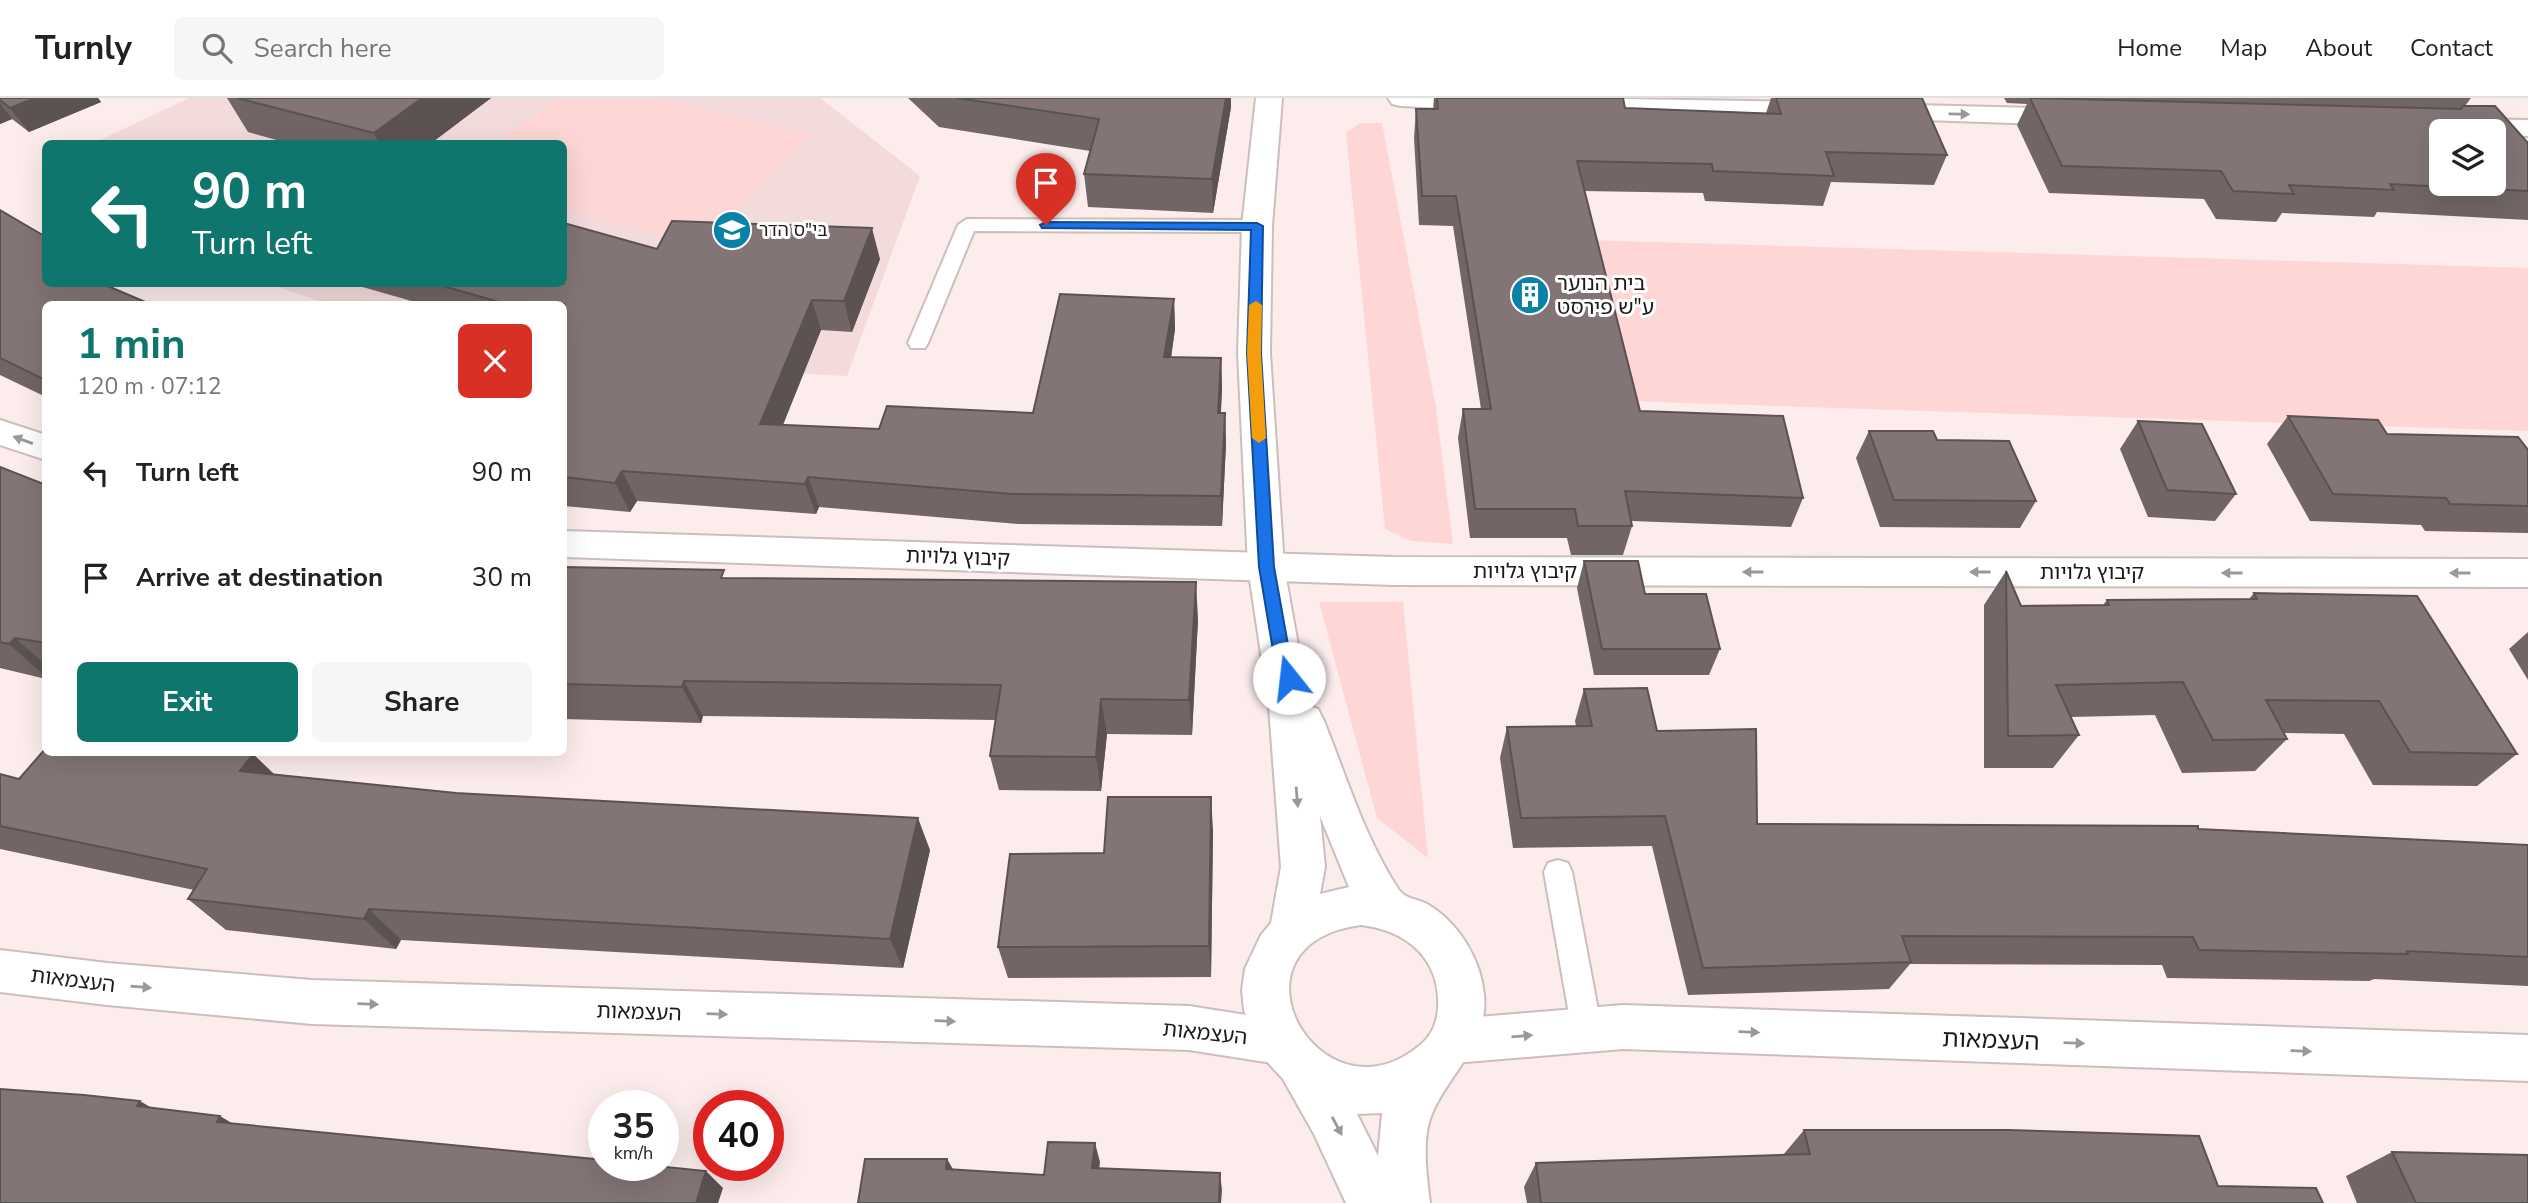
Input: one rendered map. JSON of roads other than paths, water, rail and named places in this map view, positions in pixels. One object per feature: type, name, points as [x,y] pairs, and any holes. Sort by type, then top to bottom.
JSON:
[{"type":"street","points":[[1269,98],[1257,226],[1254,353],[1266,567],[1289,707],[1303,867],[1292,931]]},
{"type":"street","points":[[1401,98],[1519,103]]},
{"type":"street","points":[[1546,104],[2099,117]]},
{"type":"street","points":[[2506,127],[2528,128]]},
{"type":"street","points":[[0,432],[42,447]]},
{"type":"street","name":"קיבוץ גלויות","points":[[567,544],[1393,571],[2528,573]]},
{"type":"street","points":[[1282,656],[1328,789],[1360,866],[1386,908]]},
{"type":"street","points":[[1371,1203],[1364,1180],[1337,1125],[1290,1055],[1266,1013],[1265,982],[1275,954],[1292,931],[1312,917],[1336,908],[1361,905],[1386,908],[1421,925],[1436,937],[1452,960],[1462,986],[1463,1015],[1444,1054],[1406,1114],[1401,1169],[1405,1203]]},
{"type":"street","name":"העצמאות","points":[[0,971],[107,984],[312,1002],[1189,1028],[1290,1055]]},
{"type":"street","name":"העצמאות","points":[[1444,1054],[1623,1027],[2528,1058]]},
{"type":"street","points":[[1290,1055],[1334,1085],[1370,1091],[1404,1084],[1444,1054]]},
{"type":"lane","points":[[918,343],[967,225],[1257,226]]},
{"type":"lane","points":[[1558,872],[1587,1031]]},
{"type":"place","name":"בי\"ס הדר","points":[[732,230]]},
{"type":"place","name":"בית הנוער ע\"ש פירסט","points":[[1530,295]]}]
